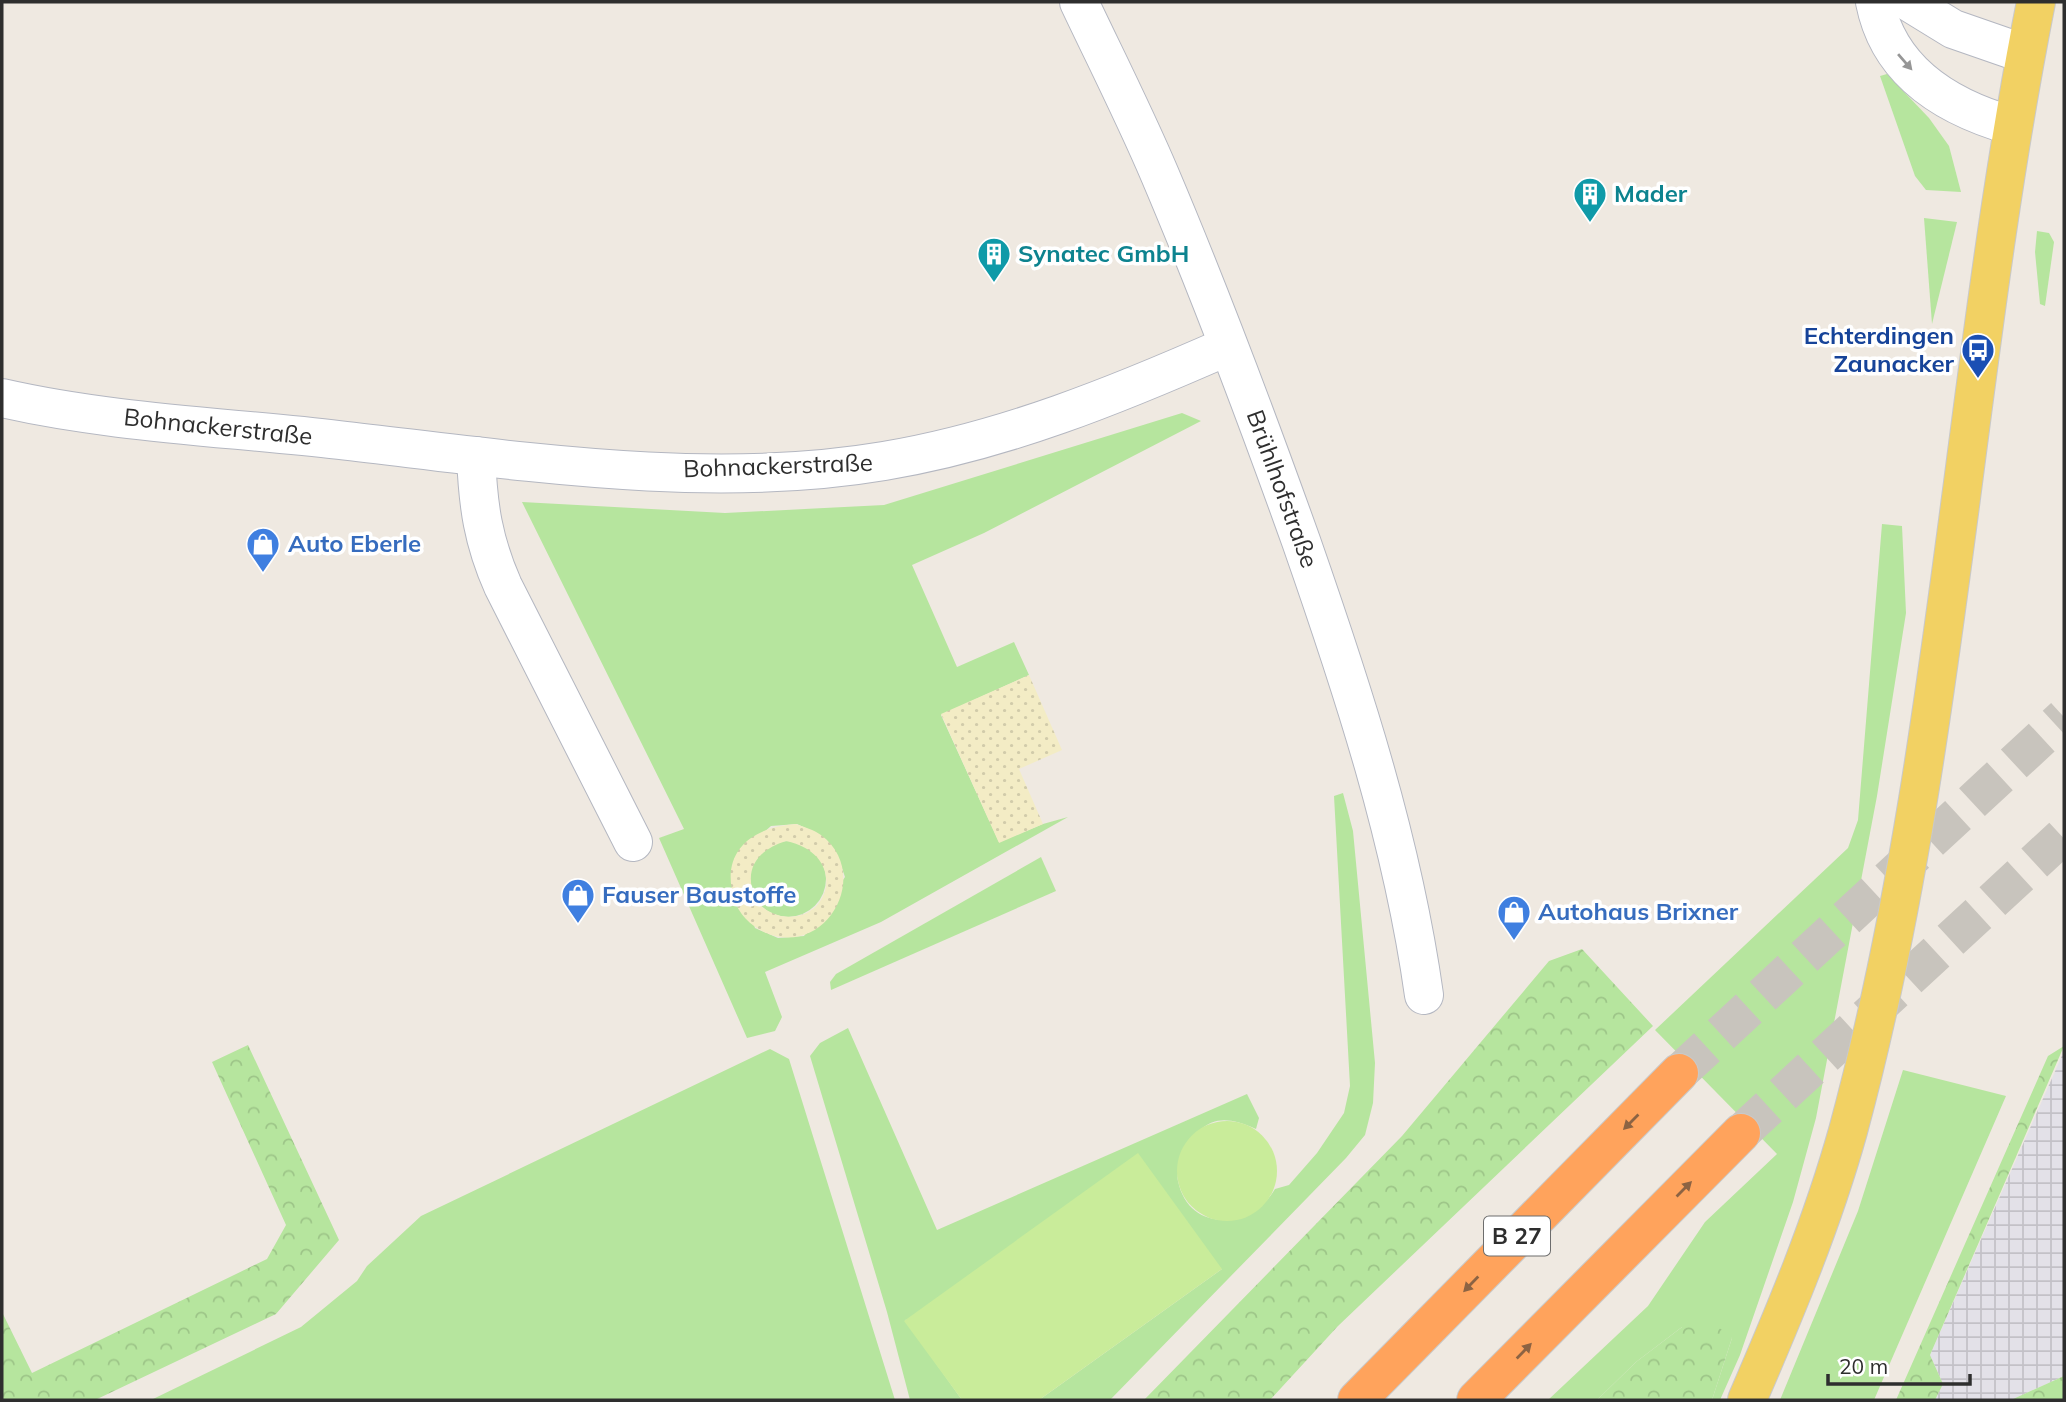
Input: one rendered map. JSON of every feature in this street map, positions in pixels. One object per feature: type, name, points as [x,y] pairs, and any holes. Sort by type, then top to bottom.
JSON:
[{"type":"highway","name":"B 27","points":[[1357,1400],[1679,1073]]},
{"type":"highway","points":[[1476,1400],[1741,1133]]},
{"type":"main road","points":[[1747,1400],[1813,1243],[1847,1131],[1880,996],[1920,775],[2013,126],[2036,2]]},
{"type":"street","name":"Brühlhofstraße","points":[[1079,2],[1160,175],[1228,346],[1354,695],[1398,851],[1415,929],[1424,995]]},
{"type":"street","points":[[1875,2],[1879,22],[1900,59],[1937,95],[1978,116],[2013,126]]},
{"type":"street","points":[[1909,2],[1953,30],[2025,54]]},
{"type":"street","name":"Bohnackerstraße","points":[[2,398],[74,412],[476,456],[707,472],[821,469],[882,462],[959,445],[1056,416],[1228,346]]},
{"type":"street","points":[[476,456],[478,501],[486,547],[503,586],[634,842]]},
{"type":"shaded area","points":[[2064,1051],[2064,1376],[2011,1400],[1935,1400],[1943,1384],[1930,1355]]},
{"type":"green space","points":[[1887,74],[1929,118],[1949,146],[1961,192],[1926,190],[1915,176],[1880,76]]},
{"type":"green space","points":[[1924,218],[1957,222],[1932,324]]},
{"type":"green space","points":[[2037,231],[2049,233],[2054,242],[2045,306],[2040,304],[2035,252]]},
{"type":"green space","points":[[1182,413],[1201,421],[984,533],[912,565],[957,667],[1014,642],[1029,675],[941,715],[999,842],[1068,817],[881,922],[765,972],[782,1017],[775,1031],[747,1038],[659,838],[684,829],[522,502],[725,513],[884,505]],"holes":[[[797,824],[828,843],[838,857],[845,877],[804,936],[778,938],[755,928],[734,859],[771,826]]]},
{"type":"green space","points":[[1882,524],[1902,526],[1906,613],[1877,796],[1816,1118],[1793,1202],[1740,1355],[1720,1400],[1712,1400],[1732,1338],[1682,1327],[1636,1362],[1597,1400],[1548,1400],[1648,1306],[1705,1222],[1777,1154],[1655,1030],[1848,848],[1858,820]]},
{"type":"green space","points":[[1343,793],[1353,831],[1375,1063],[1373,1103],[1365,1135],[1346,1158],[1110,1400],[1039,1400],[1222,1269],[905,1320],[962,1400],[910,1400],[887,1312],[810,1056],[820,1043],[848,1028],[937,1230],[1247,1094],[1259,1118],[1256,1129],[1221,1120],[1204,1127],[1191,1144],[1180,1168],[1178,1181],[1184,1198],[1195,1210],[1207,1217],[1222,1220],[1252,1212],[1265,1202],[1275,1189],[1289,1185],[1317,1153],[1344,1113],[1350,1086],[1334,796]]},
{"type":"green space","points":[[788,841],[802,844],[815,852],[823,865],[826,879],[823,893],[815,906],[802,914],[788,917],[774,914],[761,906],[753,893],[750,879],[753,865],[761,852],[774,844]]},
{"type":"green space","points":[[1041,857],[1056,891],[831,990],[830,982],[836,974]]},
{"type":"green space","points":[[1582,949],[1653,1026],[1338,1326],[1270,1400],[1144,1400],[1402,1136],[1549,961]]},
{"type":"green space","points":[[248,1045],[339,1240],[276,1314],[95,1400],[2,1400],[2,1312],[32,1373],[267,1259],[286,1225],[212,1062]]},
{"type":"green space","points":[[2064,1046],[1930,1355],[1943,1384],[1935,1400],[1896,1400],[2048,1056]]},
{"type":"green space","points":[[770,1049],[789,1059],[895,1400],[151,1400],[301,1327],[357,1281],[367,1266],[421,1216]]},
{"type":"green space","points":[[1903,1070],[2006,1096],[1874,1400],[1780,1400],[1858,1211]]},
{"type":"green space","points":[[1227,1121],[1246,1125],[1263,1135],[1273,1152],[1277,1171],[1273,1190],[1263,1207],[1246,1217],[1227,1221],[1208,1217],[1191,1207],[1181,1190],[1177,1171],[1181,1152],[1191,1135],[1208,1125]]},
{"type":"green space","points":[[1138,1153],[1222,1269],[1039,1400],[962,1400],[904,1321]]},
{"type":"green space","points":[[1717,1326],[1732,1338],[1712,1400],[1597,1400],[1636,1362],[1682,1327]]},
{"type":"green space","points":[[2064,1376],[2064,1400],[2011,1400]]},
{"type":"sand","points":[[1029,675],[1062,750],[1019,769],[1043,824],[999,843],[941,714]]},
{"type":"sand","points":[[796,824],[821,835],[836,851],[843,870],[842,890],[835,908],[823,923],[807,934],[788,938],[766,933],[746,919],[736,905],[731,882],[732,867],[743,845],[753,836],[780,826]],"holes":[[[786,841],[806,848],[819,859],[825,873],[826,887],[821,900],[812,910],[798,916],[773,914],[755,898],[752,869],[768,849]]]},
{"type":"tunnel","points":[[1679,1073],[2064,717]]},
{"type":"tunnel","points":[[1741,1133],[2064,835]]},
{"type":"place","name":"Mader","points":[[1590,224]]},
{"type":"place","name":"Synatec GmbH","points":[[994,284]]},
{"type":"place","name":"Echterdingen Zaunacker","points":[[1978,380]]},
{"type":"place","name":"Auto Eberle","points":[[263,574]]},
{"type":"place","name":"Fauser Baustoffe","points":[[578,925]]},
{"type":"place","name":"Autohaus Brixner","points":[[1514,942]]}]
